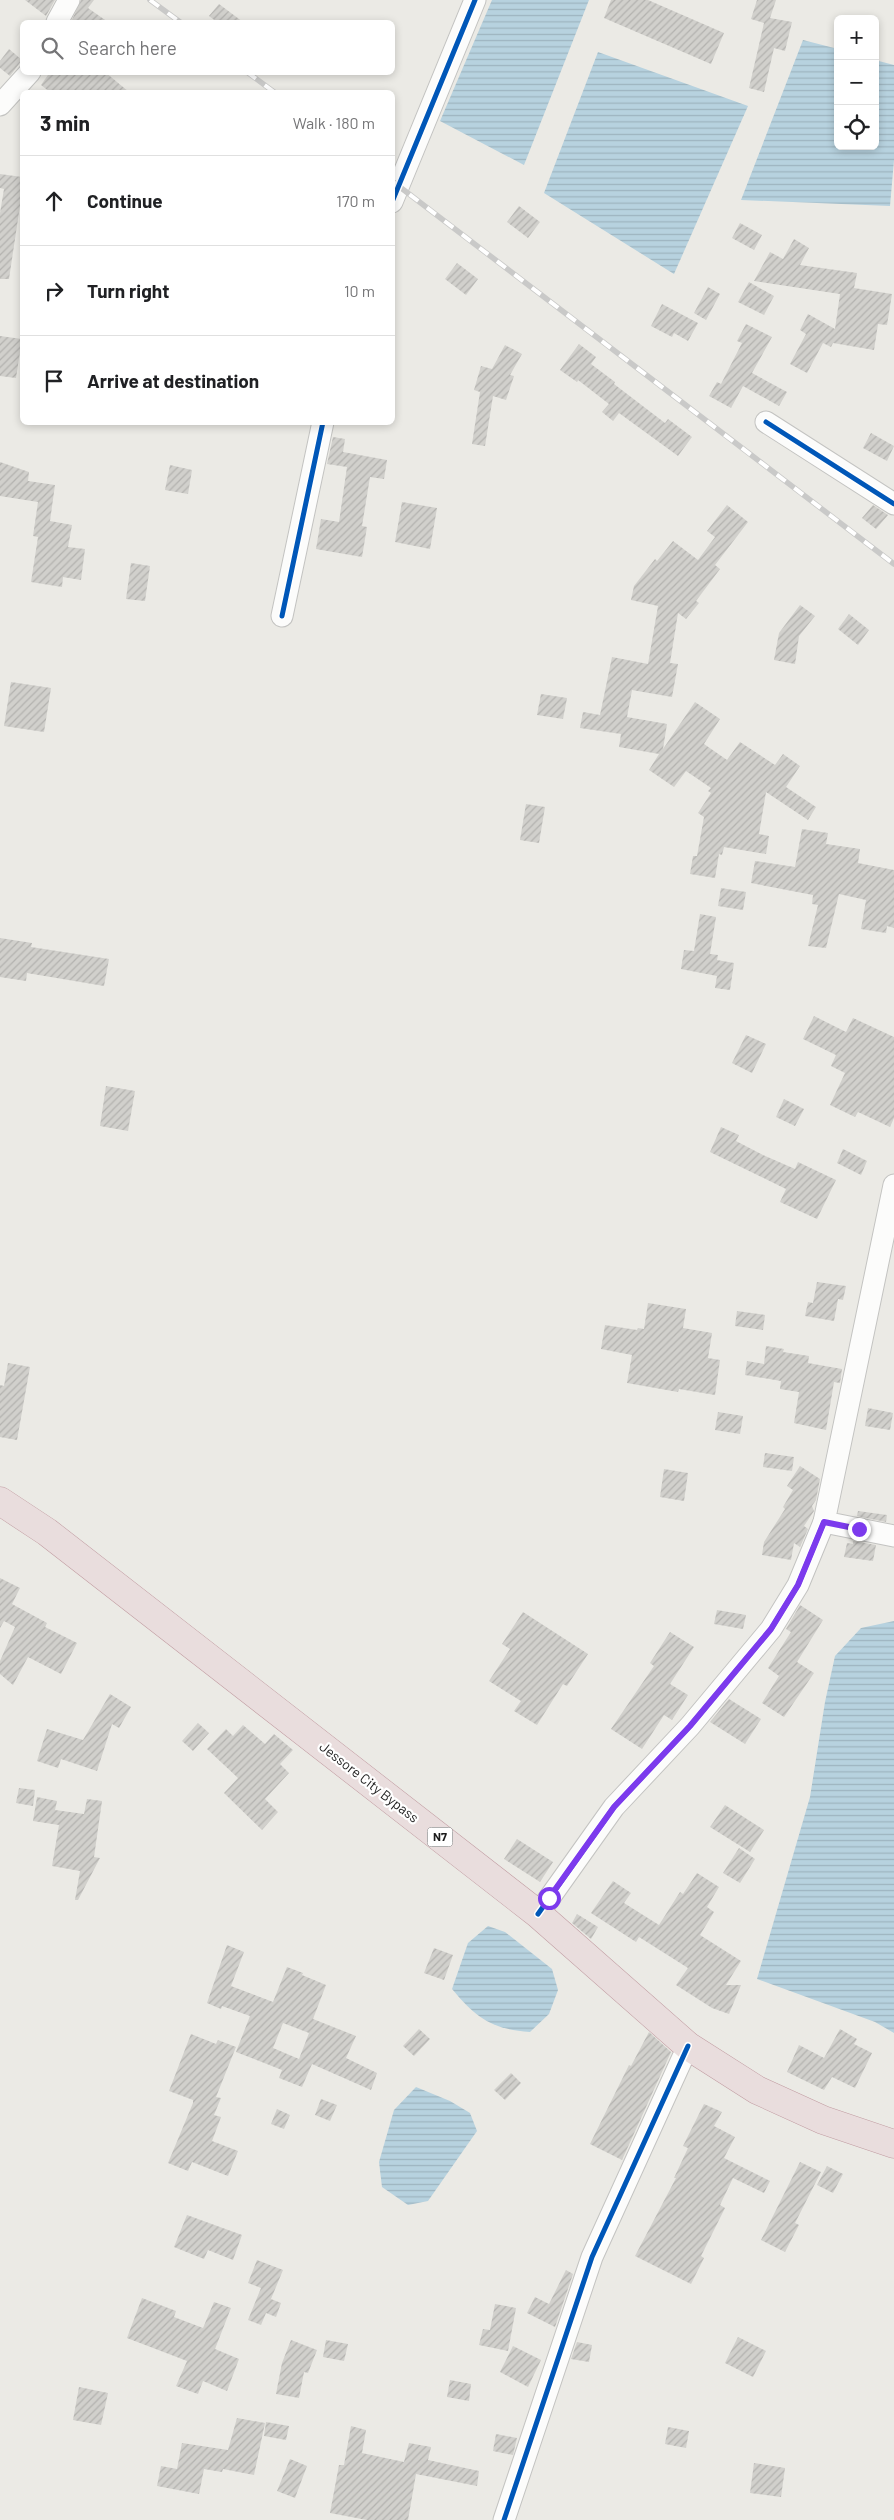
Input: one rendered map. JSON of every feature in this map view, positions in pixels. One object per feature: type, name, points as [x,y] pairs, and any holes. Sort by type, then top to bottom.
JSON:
[{"type":"highway","name":"Jessore City Bypass","points":[[0,1501],[47,1532],[538,1914],[688,2046],[757,2090],[823,2120],[894,2144]]},
{"type":"street","points":[[58,20],[69,0]]},
{"type":"street","points":[[395,195],[475,0]]},
{"type":"street","points":[[0,105],[27,75]]},
{"type":"street","points":[[766,422],[894,504]]},
{"type":"street","points":[[282,616],[322,425]]},
{"type":"street","points":[[538,1914],[614,1807],[690,1726],[771,1629],[798,1585],[824,1522],[894,1185]]},
{"type":"street","points":[[824,1522],[894,1536]]},
{"type":"street","points":[[504,2520],[592,2257],[688,2046]]},
{"type":"water","points":[[492,0],[589,0],[524,165],[440,121]]},
{"type":"water","points":[[803,40],[834,48],[834,150],[879,150],[879,61],[894,65],[894,160],[890,206],[741,200]]},
{"type":"water","points":[[598,52],[748,106],[674,274],[544,193]]},
{"type":"water","points":[[894,1621],[894,2033],[875,2022],[757,1979],[810,1797],[825,1702],[835,1656],[861,1628]]},
{"type":"water","points":[[488,1926],[505,1932],[552,1969],[558,1990],[549,2014],[530,2032],[505,2028],[486,2021],[469,2008],[452,1989],[468,1943]]},
{"type":"water","points":[[416,2087],[450,2101],[470,2113],[477,2131],[428,2201],[408,2205],[382,2187],[379,2162],[394,2110]]},
{"type":"building","points":[[25,0],[55,0],[46,16]]},
{"type":"building","points":[[81,0],[94,0],[88,8],[105,20],[72,20]]},
{"type":"building","points":[[611,0],[648,0],[724,33],[711,64],[604,18]]},
{"type":"building","points":[[757,0],[776,0],[770,18],[792,22],[785,51],[774,48],[764,92],[749,88],[764,23],[751,19]]},
{"type":"building","points":[[219,4],[240,20],[214,20],[209,16]]},
{"type":"building","points":[[9,49],[20,58],[20,63],[10,76],[0,68],[0,61]]},
{"type":"building","points":[[48,75],[109,75],[127,90],[47,90],[41,85]]},
{"type":"building","points":[[0,174],[20,177],[20,206],[9,279],[0,279],[0,213],[4,189],[0,188]]},
{"type":"building","points":[[519,206],[540,222],[528,238],[507,222]]},
{"type":"building","points":[[740,223],[762,235],[754,250],[732,238]]},
{"type":"building","points":[[794,239],[809,248],[800,265],[857,273],[854,288],[892,294],[887,325],[878,324],[874,350],[833,343],[831,347],[823,343],[807,373],[790,364],[806,334],[800,330],[808,314],[835,329],[840,294],[754,281],[770,252],[783,259]]},
{"type":"building","points":[[457,263],[478,279],[466,295],[445,279]]},
{"type":"building","points":[[749,282],[774,296],[764,315],[738,302]]},
{"type":"building","points":[[708,287],[720,294],[706,320],[694,313]]},
{"type":"building","points":[[662,304],[698,323],[688,341],[674,333],[672,337],[651,326]]},
{"type":"building","points":[[746,324],[772,337],[752,373],[787,392],[779,406],[743,386],[731,408],[709,396],[717,382],[721,384],[742,343],[737,341]]},
{"type":"building","points":[[0,336],[20,339],[16,378],[0,376]]},
{"type":"building","points":[[579,344],[596,357],[591,364],[615,382],[614,384],[665,423],[668,419],[692,437],[678,456],[619,413],[613,421],[602,412],[609,404],[578,380],[577,382],[560,370]]},
{"type":"building","points":[[505,345],[522,354],[510,375],[514,376],[506,400],[493,396],[485,446],[472,444],[480,392],[474,390],[481,366],[492,369]]},
{"type":"building","points":[[871,433],[894,446],[887,461],[863,448]]},
{"type":"building","points":[[333,437],[345,439],[343,452],[387,460],[384,479],[370,477],[362,526],[367,527],[362,557],[316,549],[321,519],[339,522],[347,467],[327,464]]},
{"type":"building","points":[[0,462],[29,472],[28,481],[55,485],[50,521],[72,525],[68,547],[85,549],[81,580],[63,577],[62,587],[31,582],[38,537],[33,536],[38,502],[0,496]]},
{"type":"building","points":[[170,465],[192,470],[188,494],[165,490]]},
{"type":"building","points":[[402,502],[437,508],[430,549],[395,542]]},
{"type":"building","points":[[727,505],[748,522],[715,565],[720,569],[696,601],[699,603],[686,619],[678,613],[670,663],[678,664],[672,697],[632,690],[627,717],[667,724],[663,749],[695,702],[720,719],[704,744],[727,760],[740,742],[775,765],[783,754],[800,766],[786,787],[816,807],[808,820],[766,792],[759,834],[769,836],[766,854],[724,847],[722,855],[719,854],[715,878],[690,874],[693,856],[697,856],[704,817],[698,813],[711,793],[708,791],[711,788],[686,771],[674,787],[649,770],[659,754],[619,747],[621,734],[580,728],[583,712],[600,715],[612,657],[648,664],[658,606],[631,600],[634,586],[655,559],[657,561],[673,541],[698,560],[715,537],[707,531]]},
{"type":"building","points":[[873,505],[888,515],[876,529],[862,518]]},
{"type":"building","points":[[131,563],[150,566],[145,601],[126,599]]},
{"type":"building","points":[[800,605],[815,616],[799,636],[795,664],[774,660],[779,633]]},
{"type":"building","points":[[849,614],[869,630],[858,645],[838,629]]},
{"type":"building","points":[[11,682],[51,688],[44,732],[4,726]]},
{"type":"building","points":[[541,694],[567,698],[563,719],[537,715]]},
{"type":"building","points":[[526,804],[545,807],[539,843],[520,840]]},
{"type":"building","points":[[802,829],[828,833],[826,844],[860,849],[858,863],[894,870],[894,928],[887,926],[886,933],[861,929],[866,900],[839,894],[826,948],[808,946],[818,905],[812,904],[813,895],[751,883],[755,861],[795,867]]},
{"type":"building","points":[[721,888],[746,892],[743,910],[718,906]]},
{"type":"building","points":[[700,914],[716,917],[710,954],[718,955],[717,960],[734,963],[730,990],[715,988],[717,976],[681,969],[684,950],[694,951]]},
{"type":"building","points":[[0,938],[32,943],[31,947],[109,959],[104,986],[27,973],[26,981],[0,977]]},
{"type":"building","points":[[814,1016],[846,1032],[853,1018],[894,1037],[894,1118],[890,1127],[858,1112],[855,1117],[830,1105],[845,1073],[831,1066],[836,1055],[803,1039]]},
{"type":"building","points":[[746,1035],[766,1044],[752,1073],[732,1063]]},
{"type":"building","points":[[106,1086],[135,1091],[128,1131],[100,1126]]},
{"type":"building","points":[[784,1099],[804,1109],[795,1126],[776,1117]]},
{"type":"building","points":[[721,1127],[739,1135],[736,1141],[763,1155],[795,1169],[798,1162],[836,1180],[817,1219],[780,1202],[786,1189],[710,1152]]},
{"type":"building","points":[[843,1149],[867,1161],[861,1175],[837,1163]]},
{"type":"building","points":[[817,1282],[846,1286],[843,1300],[838,1299],[834,1321],[805,1316],[808,1302],[813,1303]]},
{"type":"building","points":[[648,1303],[686,1309],[683,1328],[712,1333],[708,1358],[720,1360],[715,1395],[679,1389],[678,1392],[627,1383],[632,1355],[601,1349],[605,1325],[637,1330],[638,1328],[644,1329]]},
{"type":"building","points":[[737,1311],[765,1315],[763,1330],[735,1326]]},
{"type":"building","points":[[766,1346],[784,1349],[783,1352],[809,1356],[808,1363],[842,1369],[840,1383],[834,1382],[826,1430],[794,1423],[799,1392],[780,1389],[781,1381],[745,1375],[747,1361],[764,1364]]},
{"type":"building","points":[[8,1363],[30,1367],[17,1440],[0,1437],[0,1385],[4,1386]]},
{"type":"building","points":[[868,1408],[893,1413],[890,1430],[865,1426]]},
{"type":"building","points":[[718,1412],[743,1416],[740,1434],[715,1430]]},
{"type":"building","points":[[765,1453],[794,1457],[792,1471],[763,1467]]},
{"type":"building","points":[[800,1466],[820,1479],[816,1500],[812,1506],[814,1511],[804,1526],[808,1529],[800,1547],[794,1543],[791,1560],[762,1555],[764,1542],[785,1509],[783,1507],[793,1490],[787,1486]]},
{"type":"building","points":[[664,1469],[688,1473],[684,1501],[660,1497]]},
{"type":"building","points":[[858,1511],[887,1515],[886,1522],[857,1516]]},
{"type":"building","points":[[853,1541],[876,1545],[873,1561],[844,1557],[847,1543],[853,1544]]},
{"type":"building","points":[[0,1578],[20,1588],[12,1604],[47,1623],[45,1627],[77,1643],[61,1674],[28,1657],[13,1685],[0,1674],[0,1661],[15,1627],[4,1621],[0,1628]]},
{"type":"building","points":[[800,1605],[823,1620],[797,1662],[814,1673],[784,1717],[762,1703],[779,1676],[768,1668],[791,1632],[786,1629]]},
{"type":"building","points":[[717,1610],[746,1615],[743,1629],[714,1624]]},
{"type":"building","points":[[523,1612],[588,1654],[567,1686],[563,1684],[537,1725],[514,1711],[521,1701],[489,1681],[510,1649],[502,1644]]},
{"type":"building","points":[[670,1632],[694,1647],[670,1684],[688,1695],[672,1720],[664,1715],[642,1749],[611,1729],[654,1666],[650,1663]]},
{"type":"building","points":[[110,1694],[131,1707],[119,1728],[112,1724],[97,1771],[61,1759],[58,1768],[37,1761],[47,1729],[83,1740]]},
{"type":"building","points":[[729,1699],[761,1719],[745,1744],[710,1722]]},
{"type":"building","points":[[198,1723],[209,1733],[193,1751],[182,1741]]},
{"type":"building","points":[[243,1725],[265,1744],[274,1734],[293,1750],[280,1764],[289,1773],[265,1799],[278,1812],[262,1830],[224,1793],[238,1778],[207,1749],[226,1729],[233,1736]]},
{"type":"building","points":[[19,1788],[35,1790],[33,1806],[16,1803]]},
{"type":"building","points":[[37,1797],[57,1801],[55,1810],[84,1814],[87,1799],[102,1801],[94,1857],[100,1858],[78,1900],[75,1900],[80,1871],[52,1866],[59,1825],[33,1821]]},
{"type":"building","points":[[725,1805],[764,1830],[750,1852],[710,1827]]},
{"type":"building","points":[[517,1839],[553,1862],[540,1882],[504,1859]]},
{"type":"building","points":[[739,1848],[755,1859],[740,1883],[723,1873]]},
{"type":"building","points":[[697,1873],[719,1887],[707,1907],[714,1912],[700,1935],[741,1961],[726,1985],[741,1985],[729,2014],[712,2008],[676,1985],[688,1968],[639,1937],[636,1942],[591,1913],[613,1881],[631,1893],[624,1903],[659,1925],[680,1892],[683,1894]]},
{"type":"building","points":[[577,1914],[598,1927],[591,1939],[572,1923]]},
{"type":"building","points":[[227,1945],[244,1952],[231,1986],[273,2002],[287,1967],[326,1985],[313,2019],[356,2036],[346,2058],[377,2073],[371,2090],[312,2064],[302,2087],[279,2078],[282,2070],[236,2052],[250,2016],[222,2006],[221,2009],[207,2003]],"holes":[[[283,2023],[309,2033],[299,2059],[273,2048]]]},
{"type":"building","points":[[434,1948],[453,1955],[444,1980],[424,1973]]},
{"type":"building","points":[[419,2029],[430,2039],[414,2056],[403,2046]]},
{"type":"building","points":[[840,2029],[857,2039],[854,2044],[872,2053],[855,2088],[832,2077],[824,2090],[787,2072],[799,2045],[824,2058]]},
{"type":"building","points":[[649,2032],[671,2052],[622,2160],[590,2144],[629,2065],[631,2066]]},
{"type":"building","points":[[191,2034],[216,2044],[218,2040],[236,2047],[216,2097],[221,2098],[214,2115],[221,2117],[212,2141],[238,2151],[228,2176],[192,2162],[188,2171],[168,2163],[193,2103],[193,2100],[169,2091]]},
{"type":"building","points":[[511,2073],[521,2083],[505,2100],[494,2090]]},
{"type":"building","points":[[321,2099],[337,2105],[330,2121],[315,2115]]},
{"type":"building","points":[[704,2104],[722,2112],[714,2126],[735,2137],[724,2158],[770,2181],[764,2193],[733,2178],[720,2205],[725,2208],[701,2256],[704,2258],[691,2284],[635,2256],[676,2178],[674,2178],[688,2148],[683,2146]]},
{"type":"building","points":[[277,2109],[290,2115],[284,2129],[271,2124]]},
{"type":"building","points":[[800,2162],[821,2172],[795,2223],[799,2225],[785,2252],[761,2240]]},
{"type":"building","points":[[827,2166],[843,2174],[833,2193],[817,2185]]},
{"type":"building","points":[[187,2215],[242,2235],[233,2260],[208,2250],[204,2259],[174,2247]]},
{"type":"building","points":[[257,2260],[283,2270],[271,2299],[281,2303],[276,2317],[266,2313],[261,2325],[248,2320],[261,2288],[248,2283]]},
{"type":"building","points":[[566,2270],[573,2274],[555,2327],[527,2313],[535,2297],[549,2304]]},
{"type":"building","points":[[142,2298],[176,2311],[174,2317],[203,2328],[214,2302],[231,2308],[215,2349],[239,2359],[227,2391],[203,2381],[198,2394],[176,2386],[187,2361],[127,2338]]},
{"type":"building","points":[[495,2304],[516,2308],[508,2351],[479,2345],[483,2329],[490,2330]]},
{"type":"building","points":[[738,2337],[766,2351],[753,2377],[725,2363]]},
{"type":"building","points":[[291,2340],[317,2350],[308,2373],[304,2372],[299,2398],[276,2394],[282,2363]]},
{"type":"building","points":[[326,2340],[348,2344],[344,2361],[323,2357]]},
{"type":"building","points":[[577,2342],[592,2345],[589,2362],[571,2359]]},
{"type":"building","points":[[513,2346],[541,2360],[528,2387],[500,2372]]},
{"type":"building","points":[[450,2380],[471,2384],[469,2401],[447,2397]]},
{"type":"building","points":[[79,2387],[108,2393],[101,2425],[73,2420]]},
{"type":"building","points":[[237,2418],[265,2423],[254,2475],[223,2469],[222,2472],[204,2469],[199,2494],[157,2486],[161,2466],[177,2469],[182,2443],[228,2450]]},
{"type":"building","points":[[266,2422],[289,2426],[286,2440],[264,2436]]},
{"type":"building","points":[[351,2426],[366,2430],[362,2453],[404,2462],[409,2443],[431,2447],[428,2460],[479,2471],[477,2486],[416,2474],[408,2520],[367,2520],[330,2513],[339,2465],[344,2465]]},
{"type":"building","points":[[668,2427],[689,2431],[686,2448],[665,2444]]},
{"type":"building","points":[[496,2434],[517,2438],[513,2455],[493,2451]]},
{"type":"building","points":[[290,2459],[307,2466],[295,2498],[277,2491]]},
{"type":"building","points":[[754,2463],[785,2468],[781,2497],[750,2493]]},
{"type":"railway","points":[[150,0],[177,20]]},
{"type":"railway","points":[[251,75],[271,90]]},
{"type":"railway","points":[[395,183],[894,564]]},
{"type":"cycle path","points":[[395,195],[475,0]]},
{"type":"cycle path","points":[[766,422],[894,504]]},
{"type":"cycle path","points":[[282,616],[322,425]]},
{"type":"cycle path","points":[[538,1914],[614,1807],[690,1726],[771,1629],[798,1585],[824,1522]]},
{"type":"cycle path","points":[[504,2520],[592,2257],[688,2046]]},
{"type":"route","points":[[549,1898],[614,1807],[690,1726],[771,1629],[798,1585],[824,1522],[859,1529]]}]
